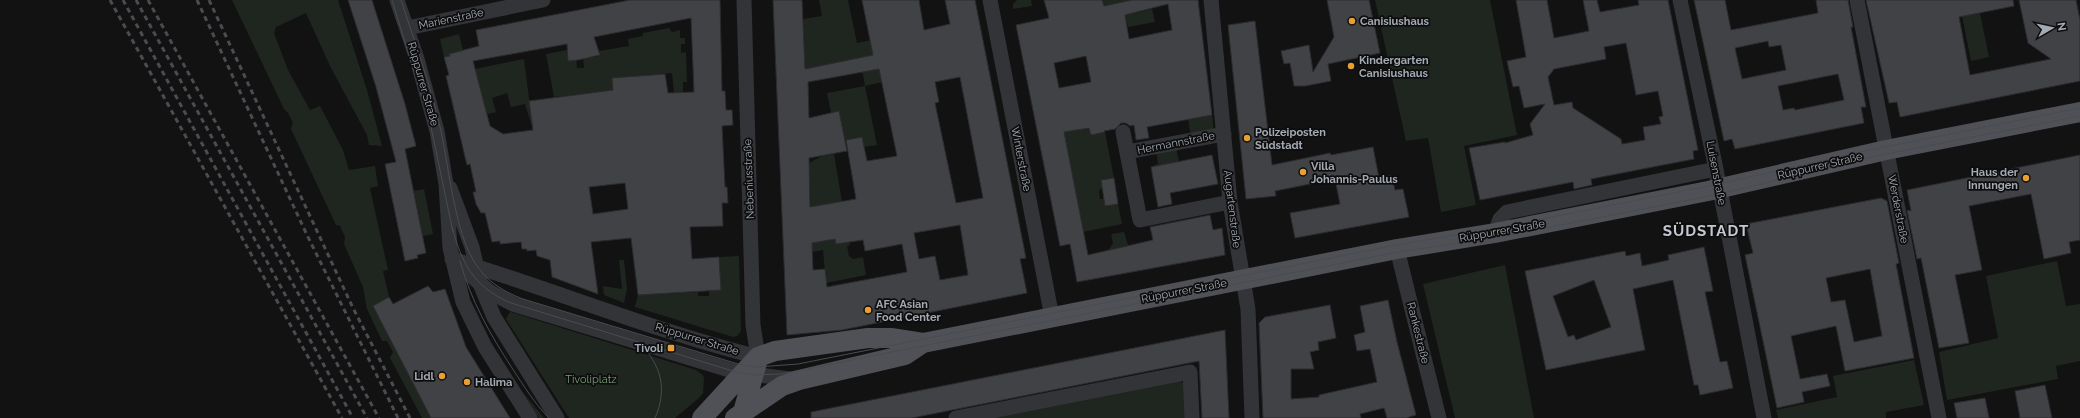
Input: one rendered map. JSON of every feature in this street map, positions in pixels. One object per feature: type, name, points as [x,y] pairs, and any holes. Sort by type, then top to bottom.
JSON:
[{"type":"main road","name":"Rüppurrer Straße","points":[[751,368],[775,351],[868,338],[891,338],[923,343],[1397,249],[1495,233],[1720,189],[1886,150],[2080,112]]},
{"type":"main road","name":"Rüppurrer Straße","points":[[741,416],[782,386],[799,380],[905,355],[923,343]]},
{"type":"main road","points":[[709,411],[751,368]]},
{"type":"main road","points":[[741,416],[751,368]]},
{"type":"main road","points":[[709,411],[735,408],[741,416]]},
{"type":"street","name":"Rüppurrer Straße","points":[[397,0],[407,28],[437,131],[445,170],[477,266],[481,286]]},
{"type":"street","name":"Marienstraße","points":[[407,28],[543,0]]},
{"type":"street","name":"Nebeniusstraße","points":[[744,0],[753,325],[751,368]]},
{"type":"street","name":"Winterstraße","points":[[990,0],[1052,317]]},
{"type":"street","name":"Augartenstraße","points":[[1211,0],[1230,202],[1248,309],[1252,418]]},
{"type":"street","name":"Luisenstraße","points":[[1680,0],[1716,169],[1764,418]]},
{"type":"street","name":"Werderstraße","points":[[1857,0],[1939,418]]},
{"type":"street","name":"Hermannstraße","points":[[1123,132],[1140,220],[1230,202]]},
{"type":"street","name":"Hermannstraße","points":[[1127,152],[1224,134]]},
{"type":"street","points":[[1495,233],[1500,219],[1507,212],[1716,169]]},
{"type":"street","name":"Rüppurrer Straße","points":[[445,170],[448,226],[452,258],[626,317],[727,349],[751,368]]},
{"type":"street","name":"Rankestraße","points":[[1397,249],[1439,418]]},
{"type":"street","points":[[452,258],[481,286],[513,304],[799,380]]},
{"type":"street","points":[[452,258],[463,302],[473,325],[530,418]]},
{"type":"street","points":[[481,286],[494,317],[557,418]]},
{"type":"street","points":[[956,418],[1190,372],[1192,418]]},
{"type":"green space","points":[[232,0],[338,0],[367,90],[382,146],[369,145],[367,135],[330,66],[306,13],[276,27],[274,33],[288,70],[310,110],[320,106],[343,150],[349,170],[375,166],[378,186],[370,188],[388,270],[383,271],[389,297],[374,307],[431,418],[422,418],[390,358],[393,352],[387,341],[382,341],[367,309],[363,287],[344,244],[345,237],[340,226],[336,225],[291,129],[293,123],[288,113],[284,109]]},
{"type":"green space","points":[[819,0],[848,0],[857,43],[886,37],[877,54],[868,56],[878,63],[882,82],[865,86],[860,58],[805,69],[803,19],[822,16]]},
{"type":"green space","points":[[1017,0],[1031,0],[1032,6],[1013,9],[1013,4]]},
{"type":"green space","points":[[1080,0],[1132,0],[1095,8]]},
{"type":"green space","points":[[1375,0],[1490,0],[1517,135],[1464,146],[1476,205],[1441,212],[1428,138],[1406,141]]},
{"type":"green space","points":[[1152,9],[1155,22],[1128,27],[1125,15]]},
{"type":"green space","points":[[1980,13],[1989,57],[1971,61],[1962,16]]},
{"type":"green space","points":[[669,28],[672,32],[680,30],[680,38],[685,38],[685,44],[681,44],[681,53],[686,52],[687,82],[683,82],[683,92],[674,93],[672,73],[612,78],[613,90],[554,97],[546,54],[567,50],[568,61],[575,49],[577,68],[584,68],[583,54],[590,53],[591,57],[599,56],[599,51],[629,46],[628,39],[643,36],[643,33]]},
{"type":"green space","points":[[459,34],[463,50],[444,57],[440,39]]},
{"type":"green space","points":[[524,59],[533,130],[525,104],[511,107],[507,93],[492,98],[496,112],[487,114],[475,69]]},
{"type":"green space","points":[[865,86],[877,145],[864,147],[861,137],[845,140],[839,112],[831,113],[827,93]]},
{"type":"green space","points":[[1059,108],[1085,120],[1087,129],[1089,128],[1091,134],[1105,132],[1114,178],[1101,180],[1102,189],[1099,190],[1100,199],[1104,199],[1105,206],[1118,204],[1122,224],[1083,232]]},
{"type":"green space","points":[[1212,115],[1214,132],[1191,136],[1188,119]]},
{"type":"green space","points":[[1176,147],[1179,162],[1150,167],[1158,164],[1156,150]]},
{"type":"green space","points":[[834,154],[842,202],[833,239],[835,239],[836,244],[849,242],[850,245],[847,246],[849,256],[853,259],[863,257],[866,275],[826,283],[823,250],[812,252],[809,163],[822,156]]},
{"type":"green space","points":[[424,189],[433,234],[423,236],[414,191]]},
{"type":"green space","points":[[1124,232],[1128,245],[1108,251],[1113,243],[1111,234]]},
{"type":"green space","points":[[739,256],[741,331],[737,336],[733,337],[635,307],[638,295],[698,292],[698,296],[709,296],[709,291],[721,290],[719,257]]},
{"type":"green space","points":[[619,260],[624,260],[627,289],[624,303],[604,295],[603,286],[622,289]]},
{"type":"green space","points":[[2057,261],[2066,306],[2080,304],[2080,361],[2056,366],[2058,379],[1947,400],[1939,352],[1998,338],[1986,276]]},
{"type":"green space","points":[[1505,265],[1534,418],[1455,418],[1423,284]]},
{"type":"green space","name":"Tivoliplatz","points":[[511,312],[696,370],[703,375],[704,378],[703,393],[675,418],[569,418],[506,319]]},
{"type":"green space","points":[[1914,360],[1924,405],[1886,412],[1886,418],[1778,418],[1776,410],[1837,397],[1833,376]]},
{"type":"green space","points":[[1180,381],[1186,385],[1187,418],[985,418]]},
{"type":"green space","points":[[521,390],[544,418],[539,418]]},
{"type":"building","points":[[348,0],[372,0],[405,104],[416,146],[405,149],[426,253],[417,255],[418,258],[405,261],[385,164],[396,162],[376,87]]},
{"type":"building","points":[[630,0],[720,0],[722,91],[725,91],[726,110],[732,110],[733,125],[722,126],[725,187],[727,187],[728,203],[722,203],[723,226],[690,227],[692,259],[719,257],[721,290],[638,295],[631,238],[591,242],[598,294],[552,277],[550,260],[537,256],[536,250],[527,251],[527,249],[522,249],[521,242],[500,244],[500,241],[492,242],[485,213],[481,213],[476,204],[473,192],[476,192],[470,164],[467,165],[465,157],[446,76],[449,75],[444,57],[450,56],[449,54],[479,46],[476,30]],"holes":[[[691,18],[694,92],[668,93],[665,74],[612,78],[613,90],[529,101],[533,130],[503,134],[490,126],[473,61],[567,44],[568,61],[578,60],[600,55],[594,37]],[[625,183],[628,209],[593,214],[589,187]]]},
{"type":"building","points":[[773,0],[802,0],[805,69],[873,55],[862,0],[919,0],[924,30],[950,24],[945,0],[975,0],[1026,258],[1020,259],[1027,293],[842,330],[787,335]],"holes":[[[879,69],[897,156],[867,161],[862,137],[846,140],[856,199],[810,207],[809,158],[847,151],[839,111],[809,118],[808,82]],[[960,77],[983,198],[956,203],[935,103],[939,102],[935,82]],[[960,225],[968,275],[940,280],[935,256],[919,259],[914,233]],[[835,239],[836,244],[863,240],[865,251],[902,244],[907,272],[827,287],[825,269],[813,270],[812,243]]]},
{"type":"building","points":[[1044,0],[1102,0],[1104,6],[1132,0],[1198,0],[1212,115],[1147,127],[1149,138],[1136,140],[1134,125],[1130,126],[1126,123],[1121,123],[1115,129],[1091,135],[1089,128],[1064,132],[1088,255],[1153,240],[1150,227],[1210,215],[1213,230],[1222,228],[1225,255],[1077,282],[1070,244],[1060,246],[1016,25],[1049,18]],"holes":[[[1168,4],[1172,30],[1129,39],[1125,15]],[[1086,56],[1091,82],[1059,88],[1054,63]]]},
{"type":"building","name":"Canisiushaus","points":[[1327,0],[1369,0],[1380,53],[1328,64],[1331,81],[1305,86],[1294,86],[1290,63],[1284,64],[1281,51],[1309,45],[1313,72],[1334,37]]},
{"type":"building","points":[[1516,0],[1547,0],[1554,38],[1589,31],[1583,0],[1597,0],[1600,12],[1639,5],[1638,0],[1668,0],[1698,150],[1693,151],[1694,159],[1591,179],[1592,185],[1574,189],[1573,182],[1480,200],[1469,148],[1505,143],[1533,135],[1530,124],[1545,104],[1524,108],[1519,86],[1513,87],[1507,61],[1526,57]],"holes":[[[1626,43],[1636,95],[1658,91],[1663,116],[1659,117],[1661,124],[1643,127],[1645,140],[1622,144],[1621,139],[1573,108],[1572,102],[1554,105],[1548,77],[1554,69],[1606,59],[1604,47]]]},
{"type":"building","points":[[1694,0],[1725,0],[1731,30],[1818,13],[1816,0],[1848,0],[1853,27],[1851,27],[1866,107],[1861,107],[1864,123],[1735,149],[1732,139],[1724,141]],"holes":[[[1768,41],[1769,47],[1781,45],[1786,70],[1742,79],[1735,48]],[[1838,74],[1844,100],[1795,110],[1794,108],[1783,110],[1778,86]]]},
{"type":"building","points":[[1866,0],[2013,0],[2014,6],[1959,17],[1970,75],[2051,59],[2028,43],[2019,0],[2076,0],[2080,20],[2080,81],[1900,117],[1897,102],[1889,103]]},
{"type":"building","points":[[1255,21],[1272,165],[1330,153],[1331,155],[1373,147],[1379,178],[1391,175],[1395,190],[1403,189],[1409,217],[1295,238],[1290,213],[1340,204],[1335,179],[1275,191],[1276,196],[1246,199],[1228,25]]},
{"type":"building","points":[[1212,155],[1218,184],[1170,193],[1172,204],[1158,207],[1151,167]]},
{"type":"building","points":[[2080,155],[2080,240],[2069,242],[2071,253],[2044,259],[2031,194],[1969,206],[1982,270],[1955,275],[1969,343],[1939,348],[1921,258],[1917,259],[1907,210],[1911,211],[1907,190]]},
{"type":"building","points":[[1114,178],[1118,204],[1105,206],[1101,180]]},
{"type":"building","points":[[1881,198],[1887,201],[1899,263],[1896,264],[1914,358],[1845,371],[1836,326],[1791,336],[1800,379],[1827,374],[1830,386],[1802,392],[1804,402],[1777,408],[1745,255],[1753,253],[1746,224]],"holes":[[[1870,269],[1882,336],[1854,342],[1845,300],[1831,302],[1826,278]]]},
{"type":"building","points":[[1704,247],[1713,291],[1705,292],[1720,362],[1727,361],[1733,388],[1700,395],[1698,385],[1694,385],[1673,280],[1633,289],[1645,350],[1546,370],[1525,271],[1625,251],[1626,256],[1640,253],[1642,266],[1669,260],[1668,255]],"holes":[[[1594,280],[1611,327],[1576,340],[1574,335],[1568,337],[1553,296]]]},
{"type":"building","points":[[428,286],[433,292],[445,289],[466,347],[510,418],[431,418],[373,306],[389,297],[393,304]]},
{"type":"building","points":[[1388,300],[1416,415],[1406,418],[1387,418],[1384,408],[1360,414],[1361,418],[1263,418],[1259,323],[1265,317],[1330,305],[1336,338],[1318,342],[1319,350],[1310,352],[1314,369],[1291,369],[1291,399],[1319,397],[1319,395],[1377,382],[1370,349],[1357,351],[1354,335],[1365,332],[1360,306]]},
{"type":"building","points":[[1225,330],[1229,418],[1202,418],[1199,361],[912,418],[811,418],[811,412]]},
{"type":"building","points":[[2045,385],[2052,418],[2020,418],[2015,391]]},
{"type":"building","points":[[1985,398],[1989,418],[1957,418],[1954,403]]},
{"type":"tram line","points":[[392,0],[431,127],[453,232]]},
{"type":"tram line","points":[[401,0],[437,115],[462,235],[475,263],[484,275],[502,289],[523,299],[738,364],[757,367],[798,364],[1396,245],[1496,228],[1719,184],[1865,151],[2080,108]]},
{"type":"tram line","points":[[452,227],[460,252],[471,272],[486,288],[508,302],[736,372],[754,375],[781,374],[1398,252],[1494,238],[1720,194],[1866,158],[2080,116]]},
{"type":"tram line","points":[[460,261],[464,276],[475,303],[489,330],[525,388],[549,418]]},
{"type":"tram line","points":[[639,343],[653,360],[660,378],[661,397],[655,418]]},
{"type":"railway","points":[[110,0],[342,418]]},
{"type":"railway","points":[[123,0],[353,418]]},
{"type":"railway","points":[[136,0],[367,418]]},
{"type":"railway","points":[[148,0],[379,418]]},
{"type":"railway","points":[[197,0],[307,235],[398,418]]},
{"type":"railway","points":[[209,0],[353,308],[410,418]]},
{"type":"place","name":"Canisiushaus","points":[[1352,21]]},
{"type":"place","name":"Kindergarten Canisiushaus","points":[[1351,66]]},
{"type":"place","name":"Polizeiposten Südstadt","points":[[1247,138]]},
{"type":"place","name":"Villa Johannis-Paulus","points":[[1303,172]]},
{"type":"place","name":"Haus der Innungen","points":[[2026,178]]},
{"type":"place","name":"AFC Asian Food Center","points":[[868,310]]},
{"type":"place","name":"Tivoli","points":[[671,348]]},
{"type":"place","name":"Lidl","points":[[442,376]]},
{"type":"place","name":"Halima","points":[[467,382]]},
{"type":"district","name":"SÜDSTADT","points":[[1706,231]]}]
